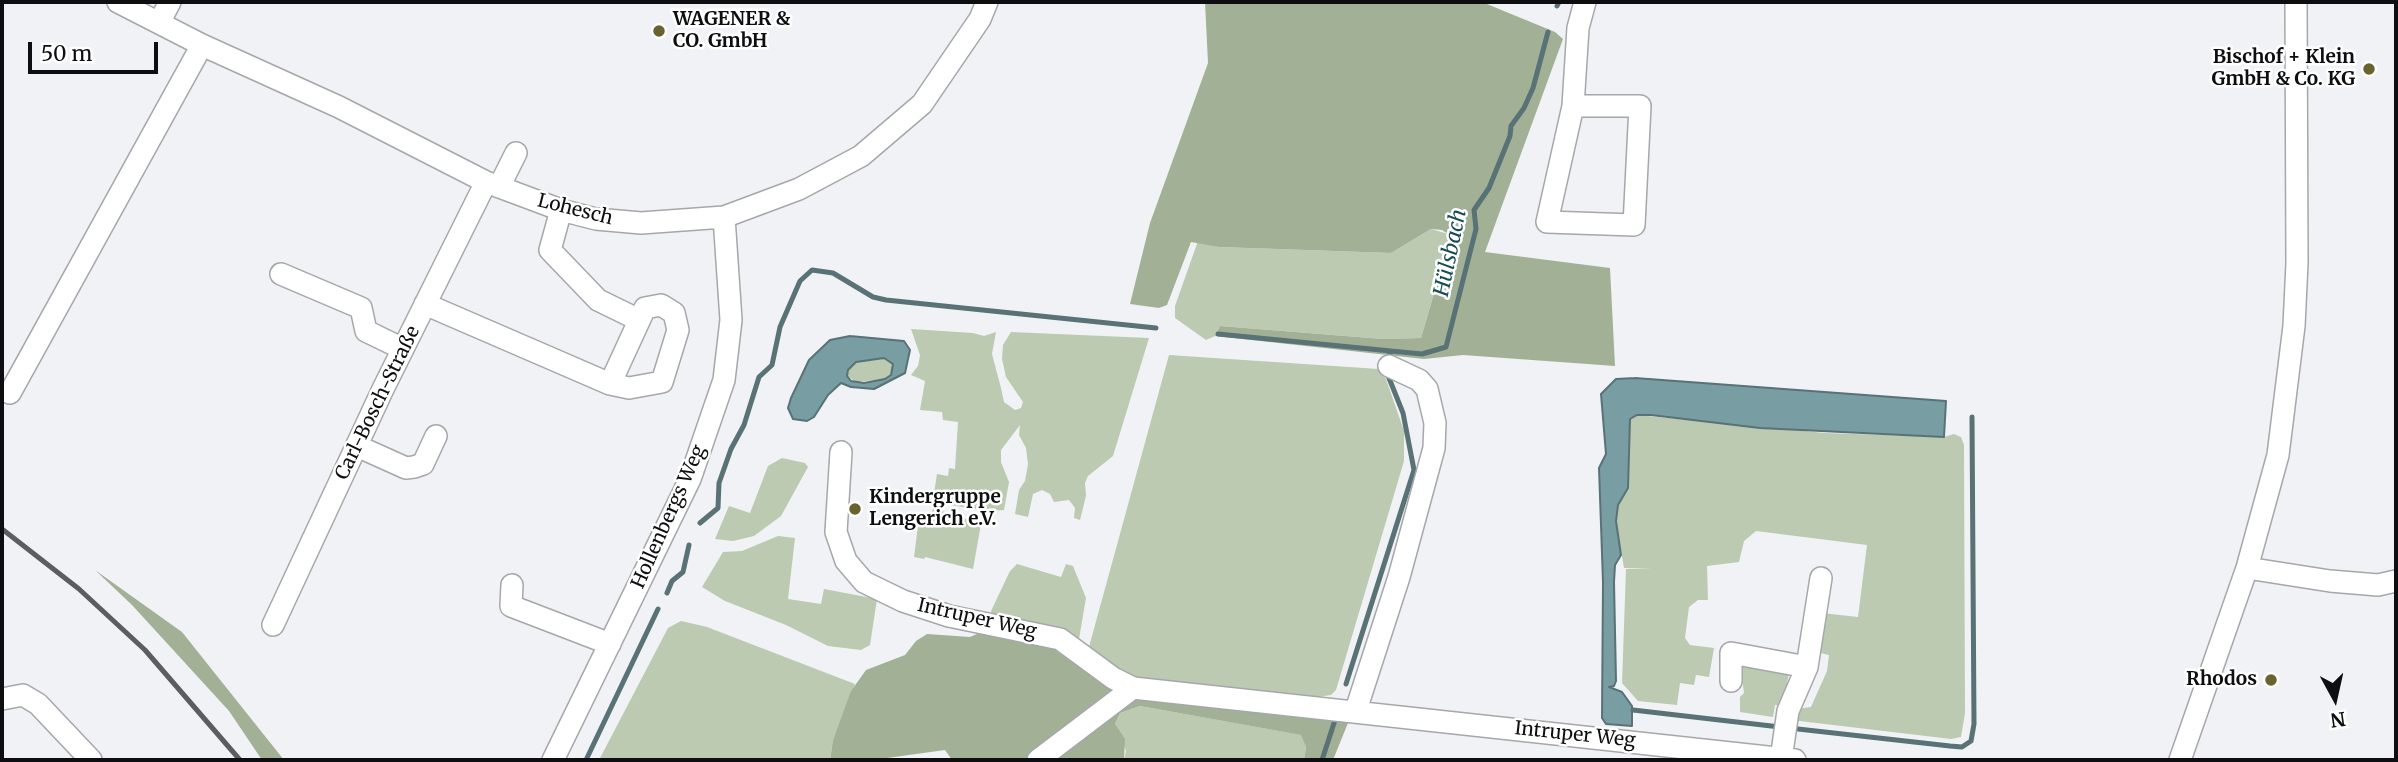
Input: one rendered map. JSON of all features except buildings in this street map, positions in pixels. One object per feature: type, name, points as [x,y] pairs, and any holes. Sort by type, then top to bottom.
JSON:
[{"type":"street","name":"Lohesch","points":[[118,2],[493,184],[561,210],[596,219],[641,223],[724,217],[799,189],[861,156],[922,104],[980,19],[987,2]]},
{"type":"street","points":[[159,23],[170,2]]},
{"type":"street","points":[[1573,106],[1640,106],[1634,225],[1547,222],[1573,106],[1578,28],[1586,2]]},
{"type":"street","points":[[2180,760],[2247,568],[2277,455],[2294,326],[2299,205],[2296,2]]},
{"type":"street","points":[[10,393],[202,45]]},
{"type":"street","name":"Carl-Bosch-Straße","points":[[273,625],[425,304],[493,184],[516,153]]},
{"type":"street","points":[[561,210],[550,250],[598,300],[639,320]]},
{"type":"street","name":"Hollenbergs Weg","points":[[553,760],[691,479],[724,380],[731,320],[724,217]]},
{"type":"street","points":[[281,274],[361,308],[366,331],[403,349]]},
{"type":"street","points":[[425,304],[610,384],[629,388],[662,382],[678,330],[674,313],[661,305],[645,308],[610,384]]},
{"type":"street","points":[[1356,710],[1399,578],[1434,448],[1435,423],[1427,389],[1412,376],[1389,366]]},
{"type":"street","points":[[357,446],[406,468],[414,467],[422,464],[436,436]]},
{"type":"street","name":"Intruper Weg","points":[[841,452],[836,532],[846,561],[864,582],[903,601],[949,616],[1060,639],[1113,678],[1133,688],[1787,756]]},
{"type":"street","points":[[2247,568],[2378,585],[2396,580]]},
{"type":"street","points":[[1787,756],[1786,718],[1807,667],[1821,578]]},
{"type":"street","points":[[512,585],[511,606],[610,644]]},
{"type":"street","points":[[1731,681],[1731,653],[1807,667]]},
{"type":"street","points":[[1038,760],[1133,688]]},
{"type":"street","points":[[2,699],[23,695],[38,704],[91,760]]},
{"type":"green space","points":[[1205,2],[1482,2],[1555,32],[1563,39],[1485,252],[1610,268],[1615,366],[1463,355],[1424,359],[1215,336],[1220,326],[1383,339],[1421,338],[1449,242],[1448,234],[1442,230],[1431,229],[1391,253],[1219,247],[1191,242],[1167,305],[1159,308],[1130,304],[1150,223],[1208,63]]},
{"type":"green space","points":[[1431,229],[1448,234],[1449,242],[1421,338],[1383,339],[1220,326],[1215,336],[1206,340],[1175,318],[1175,306],[1198,241],[1219,247],[1391,253]]},
{"type":"green space","points":[[911,329],[984,336],[996,332],[992,354],[1004,402],[1015,410],[1021,408],[1023,402],[1006,377],[1002,359],[1003,345],[1011,332],[1149,338],[1113,456],[1088,476],[1085,483],[1086,496],[1080,520],[1074,518],[1075,508],[1069,500],[1054,502],[1050,494],[1042,490],[1033,494],[1028,517],[1015,514],[1019,490],[1025,481],[1028,464],[1026,448],[1019,435],[1020,425],[1001,450],[1001,462],[1009,482],[1004,510],[989,511],[943,504],[942,495],[934,493],[937,474],[948,476],[949,468],[955,469],[958,422],[943,420],[942,412],[920,410],[925,381],[911,375],[918,366],[920,355]]},
{"type":"green space","points":[[1169,355],[1379,369],[1386,379],[1404,431],[1404,461],[1336,690],[1331,695],[1309,698],[1130,680],[1113,672],[1089,647]]},
{"type":"green space","points":[[885,358],[893,364],[891,375],[885,379],[856,382],[847,376],[847,370],[856,361]]},
{"type":"green space","points":[[1637,415],[1825,433],[1944,437],[1954,434],[1961,437],[1964,445],[1965,713],[1961,737],[1951,739],[1791,720],[1796,709],[1811,707],[1827,671],[1829,655],[1816,652],[1822,613],[1858,617],[1867,545],[1756,531],[1744,541],[1739,562],[1707,566],[1708,600],[1698,600],[1689,607],[1685,638],[1690,645],[1714,648],[1709,677],[1696,675],[1694,685],[1680,683],[1677,705],[1638,701],[1622,683],[1626,569],[1652,568],[1624,568],[1616,521],[1618,505],[1628,488],[1630,419]]},
{"type":"green space","points":[[782,458],[805,463],[808,467],[781,516],[754,536],[733,541],[715,539],[729,506],[750,513],[768,466]]},
{"type":"green space","points":[[933,508],[981,524],[973,569],[925,557],[914,557],[918,526],[929,524]]},
{"type":"green space","points":[[778,536],[795,538],[788,599],[821,604],[824,589],[877,599],[870,645],[861,650],[828,646],[786,625],[725,601],[702,587],[723,552],[742,551]]},
{"type":"green space","points":[[1017,564],[1061,577],[1066,564],[1073,566],[1086,598],[1078,645],[993,616],[991,611],[1010,571]]},
{"type":"green space","points":[[95,570],[182,632],[284,760],[262,760],[229,711],[132,605]]},
{"type":"green space","points":[[681,621],[707,627],[855,684],[833,740],[830,760],[599,760],[668,628]]},
{"type":"green space","points":[[982,627],[1039,638],[1117,685],[1345,720],[1348,723],[1333,760],[1304,760],[1306,747],[1301,735],[1140,706],[1120,713],[1115,724],[1125,739],[1124,760],[952,760],[945,750],[873,760],[830,760],[833,740],[851,691],[866,670],[905,655],[916,641],[927,634],[970,637],[977,634]]},
{"type":"green space","points":[[1740,662],[1789,673],[1783,706],[1775,705],[1773,717],[1740,712],[1740,697],[1744,693]]},
{"type":"green space","points":[[1140,706],[1302,735],[1306,747],[1304,760],[1124,760],[1126,751],[1115,724],[1120,713]]},
{"type":"water","points":[[850,336],[904,341],[910,350],[905,373],[874,389],[851,387],[841,383],[828,395],[814,417],[807,421],[793,419],[788,408],[791,398],[809,360],[830,340]],"holes":[[[884,358],[893,364],[891,375],[885,379],[864,383],[851,381],[847,376],[848,370],[856,362]]]},
{"type":"water","points":[[1635,378],[1946,401],[1944,437],[1760,428],[1651,415],[1637,415],[1630,419],[1628,488],[1618,505],[1616,521],[1621,555],[1615,565],[1614,582],[1616,681],[1614,686],[1609,687],[1622,692],[1632,706],[1632,726],[1606,724],[1602,718],[1603,582],[1599,468],[1606,454],[1601,394],[1616,379]]},
{"type":"waterway","name":"Hülsbach","points":[[1557,6],[1559,2]]},
{"type":"waterway","name":"Hülsbach","points":[[1388,359],[1391,351],[1422,354],[1446,347],[1476,229],[1474,210],[1489,188],[1510,136],[1511,126],[1524,108],[1533,88],[1548,32]]},
{"type":"waterway","points":[[700,523],[718,508],[719,483],[731,449],[744,425],[759,377],[772,365],[780,327],[800,281],[812,270],[833,273],[873,297],[886,300],[1156,328]]},
{"type":"waterway","points":[[1218,334],[1391,351]]},
{"type":"waterway","name":"Hülsbach","points":[[1346,684],[1414,470],[1403,413],[1387,373]]},
{"type":"waterway","points":[[1789,728],[1962,747],[1971,741],[1974,724],[1972,417]]},
{"type":"waterway","points":[[667,593],[672,581],[683,572],[689,545]]},
{"type":"waterway","points":[[586,760],[658,609]]},
{"type":"waterway","points":[[1633,710],[1780,727]]},
{"type":"waterway","name":"Hülsbach","points":[[1322,760],[1336,717]]},
{"type":"railway","points":[[2,529],[79,589],[145,650],[240,760]]},
{"type":"place","name":"WAGENER & CO. GmbH","points":[[659,31]]},
{"type":"place","name":"Bischof + Klein GmbH & Co. KG","points":[[2369,69]]},
{"type":"place","name":"Kindergruppe Lengerich e.V.","points":[[855,509]]},
{"type":"place","name":"Rhodos","points":[[2271,680]]}]
